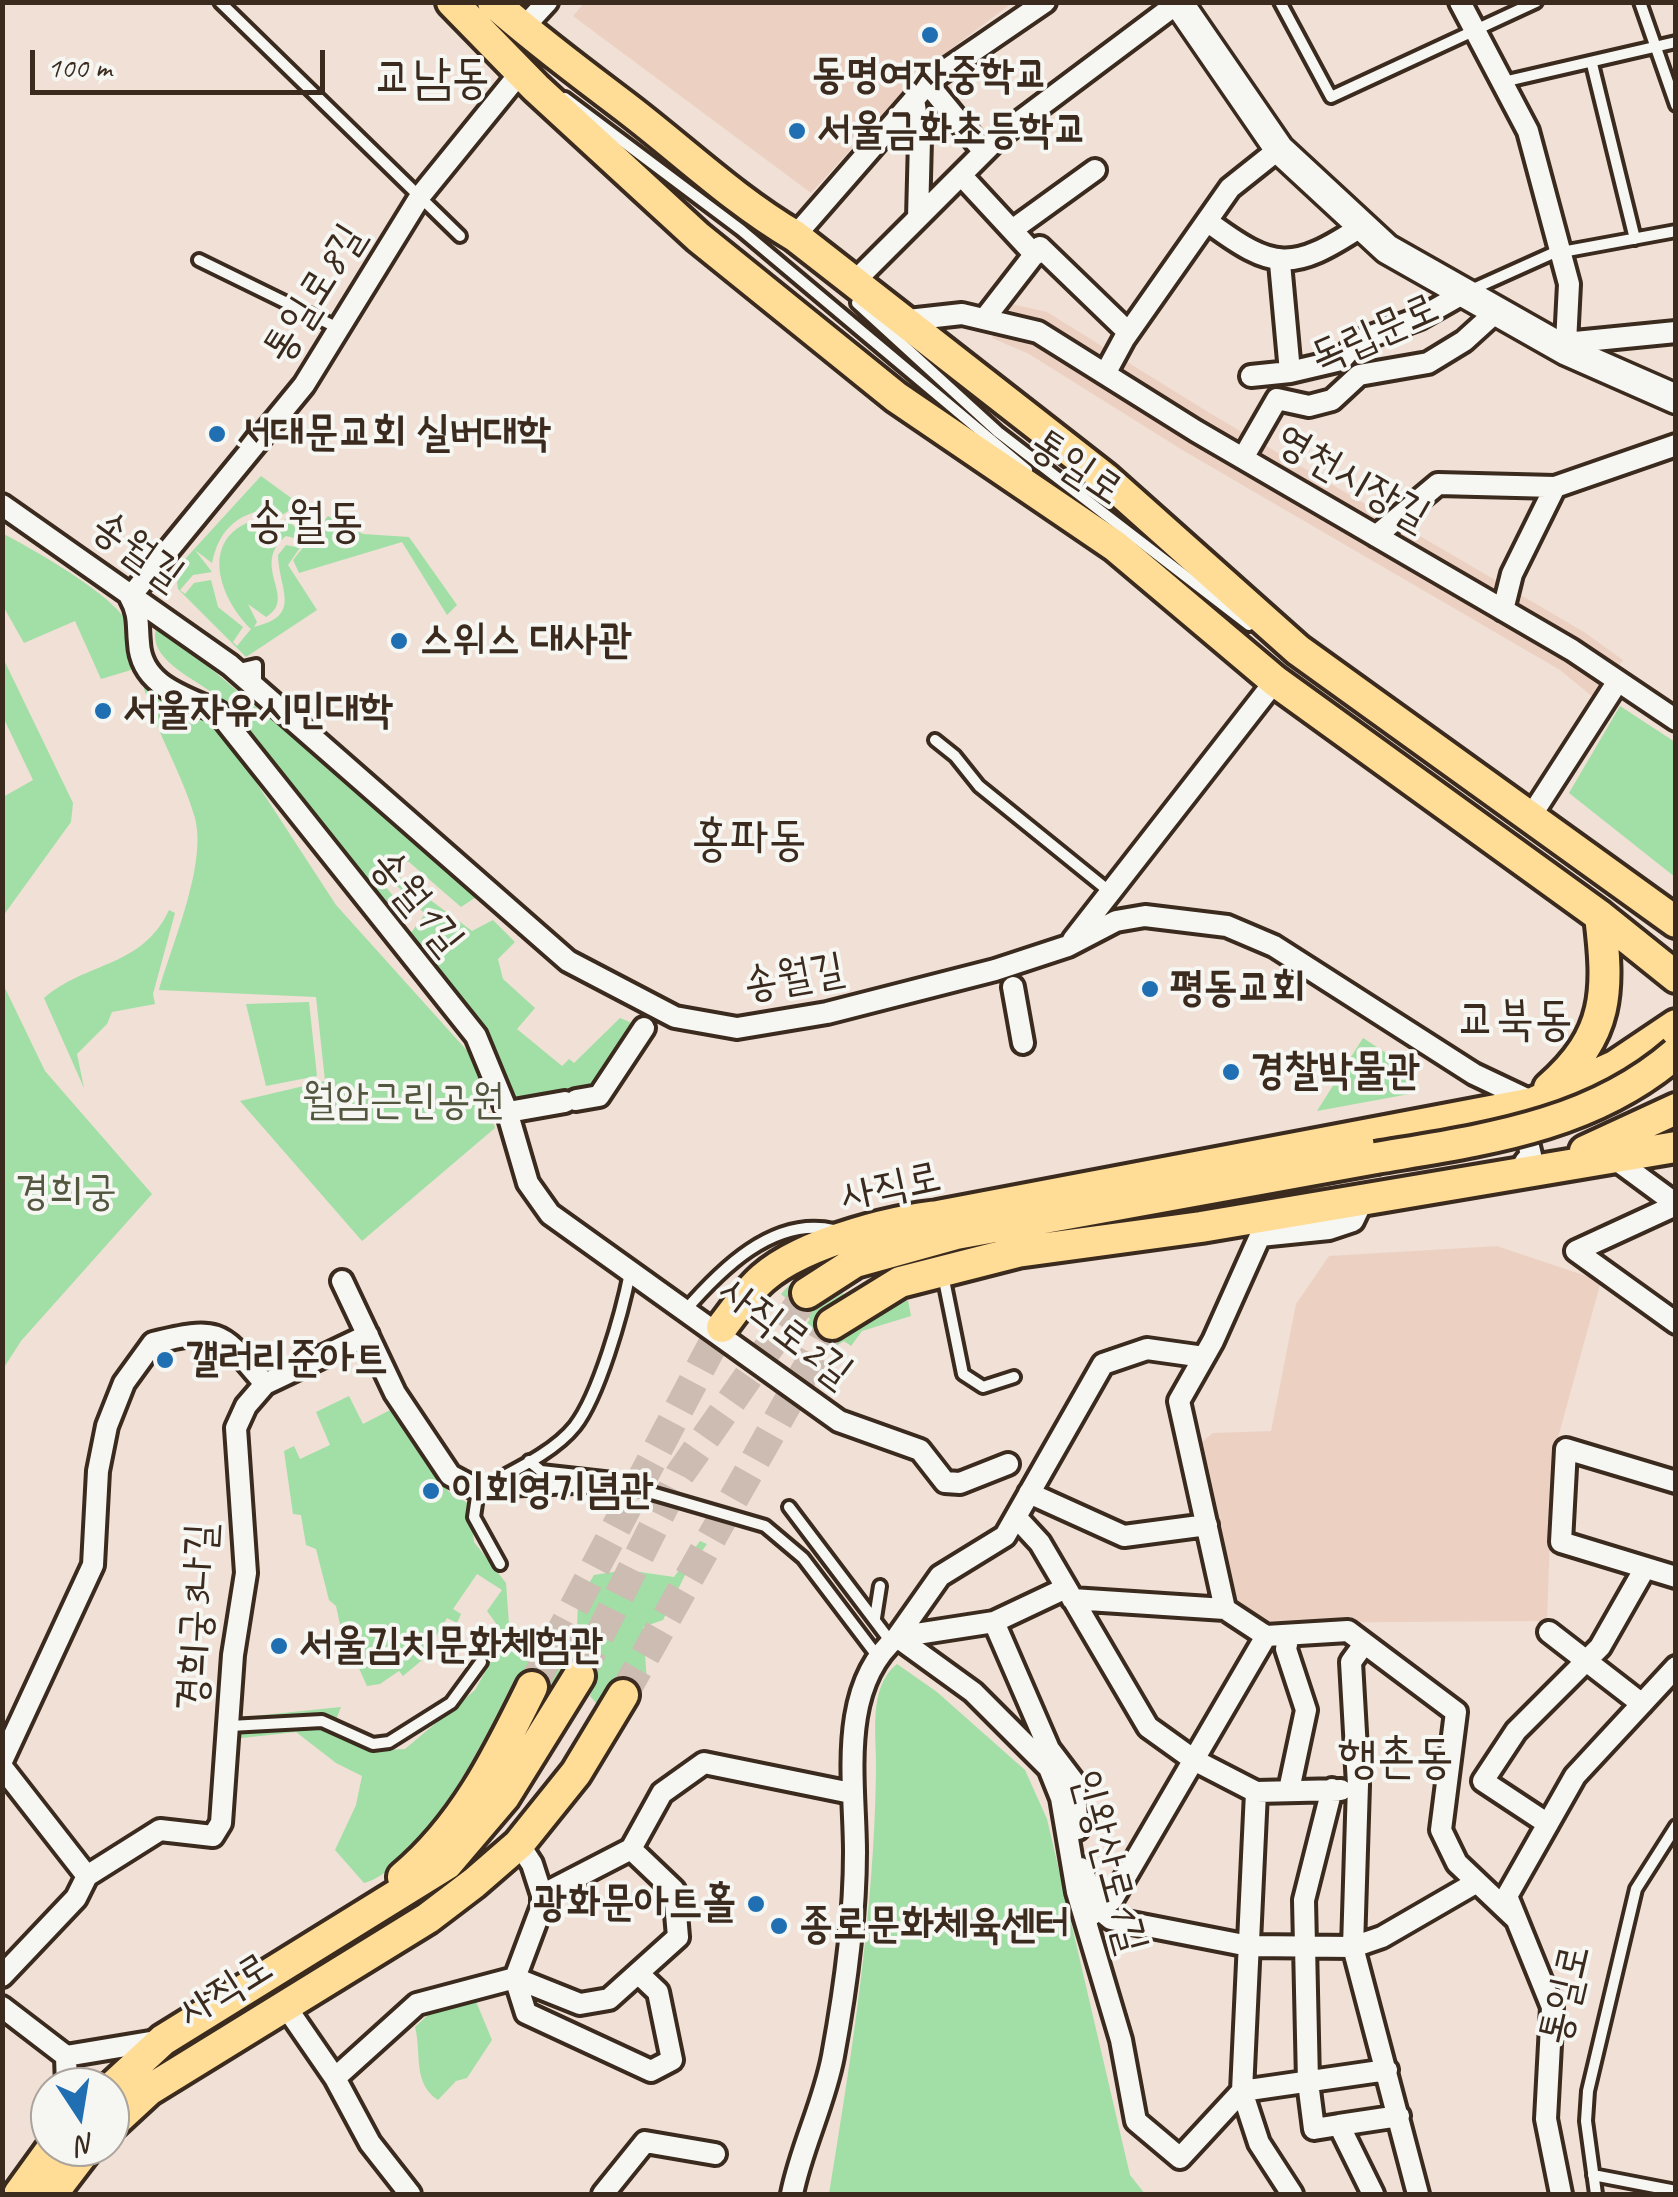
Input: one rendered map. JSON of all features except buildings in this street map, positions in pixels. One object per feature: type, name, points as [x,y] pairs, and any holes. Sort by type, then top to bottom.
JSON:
[{"type":"main road","name":"통일로","points":[[452,2],[528,81],[698,237],[896,397],[1115,546],[1274,681],[1600,916],[1676,978]]},
{"type":"main road","name":"통일로","points":[[493,2],[753,211],[795,236],[899,321],[1106,478],[1298,650],[1676,922]]},
{"type":"main road","name":"독립문로","points":[[1179,3],[1279,149],[1387,249],[1497,311],[1676,399]]},
{"type":"main road","points":[[1274,681],[1298,650]]},
{"type":"main road","points":[[1518,1105],[1569,1071],[1595,1035],[1608,981],[1600,916]]},
{"type":"main road","points":[[1614,1066],[1676,1025]]},
{"type":"main road","points":[[1370,1185],[1501,1137],[1566,1118],[1656,1071],[1676,1053]]},
{"type":"main road","points":[[938,1216],[1518,1105],[1630,1062],[1654,1078],[1649,1115],[1634,1130]]},
{"type":"main road","points":[[1017,1252],[1370,1185],[1504,1154],[1583,1132],[1676,1074]]},
{"type":"main road","points":[[1520,1173],[1676,1110]]},
{"type":"main road","points":[[1370,1185],[1520,1173],[1676,1147]]},
{"type":"main road","name":"사직로","points":[[1121,1213],[1017,1252],[818,1307],[842,1285],[913,1256],[1121,1213],[1370,1185]]},
{"type":"main road","name":"사직로","points":[[722,1327],[764,1278],[792,1259],[854,1235],[938,1216],[1121,1213]]},
{"type":"main road","name":"사직로","points":[[130,2070],[162,2040],[447,1864],[530,1760],[584,1679],[506,1815],[394,1936]]},
{"type":"main road","name":"사직로","points":[[359,1920],[371,1904],[419,1863],[465,1810],[495,1764],[532,1687]]},
{"type":"main road","name":"사직로","points":[[130,2108],[149,2090],[284,2004],[428,1918],[518,1844],[576,1773],[623,1695]]},
{"type":"main road","points":[[19,2194],[38,2167]]},
{"type":"main road","points":[[52,2194],[73,2167]]},
{"type":"street","points":[[523,28],[547,2]]},
{"type":"street","points":[[795,236],[921,91],[1045,2]]},
{"type":"street","points":[[1460,2],[1528,131],[1557,253],[1569,284],[1560,343],[1676,332]]},
{"type":"street","points":[[852,284],[984,152],[1179,3]]},
{"type":"street","name":"통일로8길","points":[[130,597],[304,385],[421,196],[528,81]]},
{"type":"street","points":[[921,91],[984,152]]},
{"type":"street","points":[[918,218],[921,91]]},
{"type":"street","points":[[1105,374],[1128,332],[1230,188],[1279,149]]},
{"type":"street","points":[[1012,230],[1095,170]]},
{"type":"street","points":[[961,175],[1034,255]]},
{"type":"street","points":[[1207,221],[1245,249],[1280,263],[1325,250],[1362,226]]},
{"type":"street","points":[[985,318],[1040,247],[1128,332]]},
{"type":"street","name":"독립문로","points":[[1243,458],[1277,399],[1282,374],[1280,263]]},
{"type":"street","name":"독립문로","points":[[1251,376],[1282,374],[1341,360],[1358,341],[1420,318],[1464,293]]},
{"type":"street","name":"독립문로","points":[[1277,399],[1309,406],[1332,400],[1359,375],[1428,363],[1464,341],[1497,311]]},
{"type":"street","name":"영천시장길","points":[[899,321],[962,314],[1038,332],[1502,610],[1676,720]]},
{"type":"street","points":[[1376,536],[1438,484],[1555,487],[1676,445]]},
{"type":"street","points":[[1502,610],[1512,574],[1555,487]]},
{"type":"street","name":"송월길","points":[[2,505],[230,665],[568,961],[675,1017],[738,1028],[827,1013],[995,970],[1068,946],[1116,921],[1145,916],[1227,926],[1274,946],[1518,1105]]},
{"type":"street","name":"송월1길","points":[[130,597],[140,618],[138,646],[145,670],[160,685],[218,712],[476,1036],[507,1111],[528,1183],[550,1214],[683,1313]]},
{"type":"street","points":[[1068,946],[1274,681]]},
{"type":"street","points":[[1531,816],[1618,682]]},
{"type":"street","points":[[1013,986],[1023,1043]]},
{"type":"street","points":[[514,1112],[599,1096],[644,1028]]},
{"type":"street","points":[[1474,1074],[1518,1105],[1532,1155],[1520,1173]]},
{"type":"street","points":[[1615,1160],[1676,1204],[1576,1251],[1676,1323]]},
{"type":"street","points":[[1225,1609],[1179,1401],[1204,1357],[1260,1236],[1330,1230],[1353,1221],[1370,1185]]},
{"type":"street","points":[[342,1281],[395,1393],[450,1475],[478,1490]]},
{"type":"street","name":"사직로2길","points":[[683,1313],[750,1354],[839,1421],[920,1450],[944,1482],[960,1483],[1008,1464]]},
{"type":"street","points":[[2,1976],[76,1898],[87,1876],[2,1764],[93,1565],[98,1472],[107,1426],[124,1383],[153,1343],[213,1334],[225,1338],[264,1384],[368,1335]]},
{"type":"street","points":[[792,2194],[832,2060],[855,1854],[850,1794],[861,1692],[940,1576],[1005,1536],[1103,1364],[1147,1350],[1204,1357]]},
{"type":"street","name":"경희궁3나길","points":[[87,1876],[160,1830],[214,1836],[221,1822],[233,1655],[246,1573],[236,1428],[246,1406],[264,1384]]},
{"type":"street","points":[[1676,1482],[1566,1449],[1561,1542],[1676,1578]]},
{"type":"street","points":[[1029,1494],[1124,1536],[1207,1525]]},
{"type":"street","points":[[1016,1517],[1040,1542],[1148,1727],[1194,1760],[1256,1792],[1332,1789],[1358,1793]]},
{"type":"street","points":[[1548,1824],[1483,1780],[1516,1732],[1616,1624],[1645,1568]]},
{"type":"street","points":[[889,1646],[994,1622],[1069,1593],[1225,1609],[1266,1636],[1348,1631],[1456,1712],[1441,1830],[1458,1862],[1516,1919]]},
{"type":"street","points":[[994,1622],[1049,1749],[1074,1782],[1081,1868],[1092,1914]]},
{"type":"street","points":[[1549,1632],[1642,1704]]},
{"type":"street","points":[[1289,1635],[1286,1649],[1306,1710],[1289,1790]]},
{"type":"street","points":[[1092,1914],[1112,1900],[1266,1636]]},
{"type":"street","points":[[1364,1644],[1351,1662],[1358,1793],[1353,1947],[1418,2194]]},
{"type":"street","name":"인왕산로1길","points":[[889,1646],[973,1692],[1049,1768],[1061,1798],[1092,1914],[1136,2121],[1180,2158],[1242,2090]]},
{"type":"street","points":[[1561,2194],[1546,2119],[1552,2007],[1507,1896],[1574,1776],[1676,1667]]},
{"type":"street","points":[[542,1895],[632,1849],[662,1793],[704,1763],[850,1794]]},
{"type":"street","points":[[1332,1789],[1304,1900],[1302,1945],[1314,2129],[1399,2116]]},
{"type":"street","points":[[1256,1792],[1242,2090],[1259,2143],[1292,2194]]},
{"type":"street","points":[[518,1844],[532,1864],[542,1895],[542,1906],[515,1978],[526,2013],[651,2071],[672,2060],[658,1992],[638,1973]]},
{"type":"street","points":[[336,2078],[416,2004],[515,1978],[580,2004],[609,1999],[678,1936],[674,1890],[632,1849]]},
{"type":"street","points":[[1092,1914],[1249,1946],[1353,1947],[1382,1937],[1476,1882]]},
{"type":"street","points":[[284,2004],[336,2078],[370,2143],[410,2194]]},
{"type":"street","points":[[2,2007],[66,2056],[162,2040]]},
{"type":"street","points":[[66,2056],[66,2067]]},
{"type":"street","points":[[1242,2090],[1387,2070]]},
{"type":"street","points":[[1339,2125],[1373,2194]]},
{"type":"street","points":[[603,2194],[645,2142],[715,2154]]},
{"type":"lane","points":[[220,2],[460,236]]},
{"type":"lane","points":[[1280,2],[1330,97],[1536,2]]},
{"type":"lane","points":[[1640,2],[1659,47],[1676,105]]},
{"type":"lane","points":[[1503,82],[1676,42]]},
{"type":"lane","points":[[1592,64],[1635,239]]},
{"type":"lane","points":[[753,211],[1048,472],[1267,639],[1298,650]]},
{"type":"lane","points":[[1464,293],[1557,253],[1676,232]]},
{"type":"lane","points":[[199,260],[339,329]]},
{"type":"lane","points":[[935,740],[955,756],[979,786],[1110,892]]},
{"type":"lane","name":"사직로2길","points":[[683,1313],[725,1268],[775,1236],[810,1224],[854,1235]]},
{"type":"lane","points":[[942,1270],[963,1374],[983,1387],[1014,1377]]},
{"type":"lane","points":[[478,1490],[529,1462],[575,1426],[618,1328],[630,1272]]},
{"type":"lane","points":[[529,1462],[541,1471],[624,1481]]},
{"type":"lane","points":[[478,1490],[624,1485],[766,1526],[889,1646]]},
{"type":"lane","points":[[478,1490],[474,1517],[500,1564]]},
{"type":"lane","points":[[789,1507],[874,1619],[889,1646]]},
{"type":"lane","points":[[874,1619],[880,1586]]},
{"type":"lane","points":[[230,1726],[322,1721],[373,1744],[389,1742],[450,1702],[481,1662]]},
{"type":"lane","name":"통일로","points":[[1596,2194],[1586,2121],[1588,2091],[1636,1889],[1676,1826]]},
{"type":"lane","points":[[1593,2175],[1676,2191]]},
{"type":"shaded area","name":"서울금화초등학교","points":[[584,2],[1012,3],[926,68],[811,193],[573,16]]},
{"type":"shaded area","points":[[1003,302],[1047,312],[1208,412],[1584,632],[1623,660],[1594,698],[1560,670],[1184,451],[1029,354],[992,338]]},
{"type":"shaded area","points":[[1497,1246],[1601,1281],[1553,1456],[1547,1621],[1260,1623],[1225,1593],[1192,1450],[1213,1433],[1271,1431],[1296,1304],[1329,1256]]},
{"type":"green space","points":[[261,476],[320,519],[288,565],[317,610],[246,657],[178,589],[175,570]],"holes":[[[263,510],[277,518],[290,510],[307,522],[304,527],[309,530],[296,547],[286,545],[278,555],[283,608],[279,616],[254,627],[257,622],[248,604],[266,617],[275,609],[278,601],[272,559],[286,536],[294,538],[300,532],[286,518],[278,529],[254,520],[236,529],[225,541],[220,556],[224,587],[251,629],[237,646],[233,642],[243,627],[218,607],[211,580],[194,583],[185,594],[180,590],[193,575],[212,572],[195,550],[212,563],[223,535],[243,517]]]},
{"type":"green space","points":[[328,516],[363,534],[409,537],[457,605],[447,615],[402,542],[299,573],[293,560]]},
{"type":"green space","points":[[2,533],[66,570],[112,604],[128,627],[131,670],[101,679],[75,621],[24,643],[3,606]]},
{"type":"green space","points":[[156,629],[164,629],[479,895],[461,907],[409,862],[390,859],[376,875],[399,903],[392,911],[229,705],[160,652]]},
{"type":"green space","points":[[3,658],[73,803],[71,822],[3,916],[3,797],[33,780],[3,717]]},
{"type":"green space","name":"월암근린공원","points":[[139,667],[152,694],[205,718],[239,756],[336,905],[471,1055],[495,1128],[362,1241],[240,1101],[325,1081],[316,997],[159,990],[192,881],[197,837],[189,799],[150,706]]},
{"type":"green space","points":[[1620,706],[1675,742],[1675,877],[1569,793]]},
{"type":"green space","points":[[394,873],[472,931],[493,920],[515,942],[498,959],[503,979],[535,1008],[517,1029],[562,1066],[569,1059],[574,1063],[620,1018],[644,1028],[599,1096],[514,1111],[509,1085],[489,1038],[410,934],[425,914],[389,878]]},
{"type":"green space","points":[[169,910],[175,913],[153,994],[155,1004],[112,1012],[107,1024],[77,1054],[84,1088],[44,998],[78,977],[129,954],[158,929]]},
{"type":"green space","name":"경희궁","points":[[3,984],[45,1071],[152,1194],[21,1341],[3,1369]]},
{"type":"green space","points":[[309,1002],[317,1076],[266,1086],[246,1004]]},
{"type":"green space","points":[[1363,1038],[1418,1074],[1415,1093],[1317,1111]]},
{"type":"green space","points":[[818,1267],[821,1271],[800,1286],[817,1309],[843,1293],[845,1298],[823,1314],[837,1333],[908,1300],[911,1316],[862,1331],[851,1346],[844,1341],[836,1346],[821,1330],[813,1335],[806,1325],[810,1319],[781,1294],[795,1279]]},
{"type":"green space","points":[[349,1396],[363,1424],[396,1407],[448,1491],[469,1504],[474,1542],[506,1583],[510,1638],[538,1638],[539,1630],[577,1630],[578,1601],[594,1575],[626,1570],[674,1577],[700,1541],[707,1544],[686,1573],[663,1620],[643,1627],[647,1682],[636,1702],[596,1703],[590,1696],[594,1684],[575,1673],[558,1701],[515,1678],[471,1762],[431,1825],[386,1872],[364,1883],[335,1850],[356,1805],[362,1776],[336,1763],[296,1732],[233,1739],[234,1718],[341,1707],[334,1725],[346,1723],[366,1743],[386,1750],[405,1749],[475,1690],[505,1636],[487,1611],[502,1590],[477,1574],[453,1609],[461,1614],[457,1623],[447,1618],[433,1641],[439,1646],[403,1676],[399,1671],[380,1684],[367,1686],[357,1664],[347,1657],[336,1606],[329,1600],[316,1549],[306,1545],[301,1515],[293,1514],[284,1451],[294,1446],[300,1459],[330,1445],[316,1412]]},
{"type":"green space","points":[[897,1664],[937,1692],[1025,1770],[1047,1819],[1130,2175],[1145,2194],[829,2194],[866,1931],[877,1699]]},
{"type":"green space","points":[[475,1999],[492,2040],[467,2078],[456,2081],[438,2100],[421,2076],[415,2027],[428,2015]]},
{"type":"tunnel","points":[[579,1676],[680,1474],[807,1293]]},
{"type":"tunnel","points":[[623,1695],[832,1324]]},
{"type":"tunnel","points":[[532,1687],[722,1327]]},
{"type":"place","name":"동명여자중학교","points":[[930,35]]},
{"type":"place","name":"서울금화초등학교","points":[[797,131]]},
{"type":"place","name":"서대문교회 실버대학","points":[[217,434]]},
{"type":"place","name":"스위스 대사관","points":[[399,641]]},
{"type":"place","name":"서울자유시민대학","points":[[103,711]]},
{"type":"place","name":"평동교회","points":[[1150,989]]},
{"type":"place","name":"경찰박물관","points":[[1231,1072]]},
{"type":"place","name":"갤러리준아트","points":[[165,1360]]},
{"type":"place","name":"이회영기념관","points":[[431,1491]]},
{"type":"place","name":"서울김치문화체험관","points":[[279,1646]]},
{"type":"place","name":"광화문아트홀","points":[[756,1904]]},
{"type":"place","name":"종로문화체육센터","points":[[779,1926]]},
{"type":"district","name":"교남동","points":[[432,79]]},
{"type":"district","name":"송월동","points":[[306,523]]},
{"type":"district","name":"홍파동","points":[[749,841]]},
{"type":"district","name":"교북동","points":[[1515,1021]]},
{"type":"district","name":"행촌동","points":[[1396,1759]]}]
